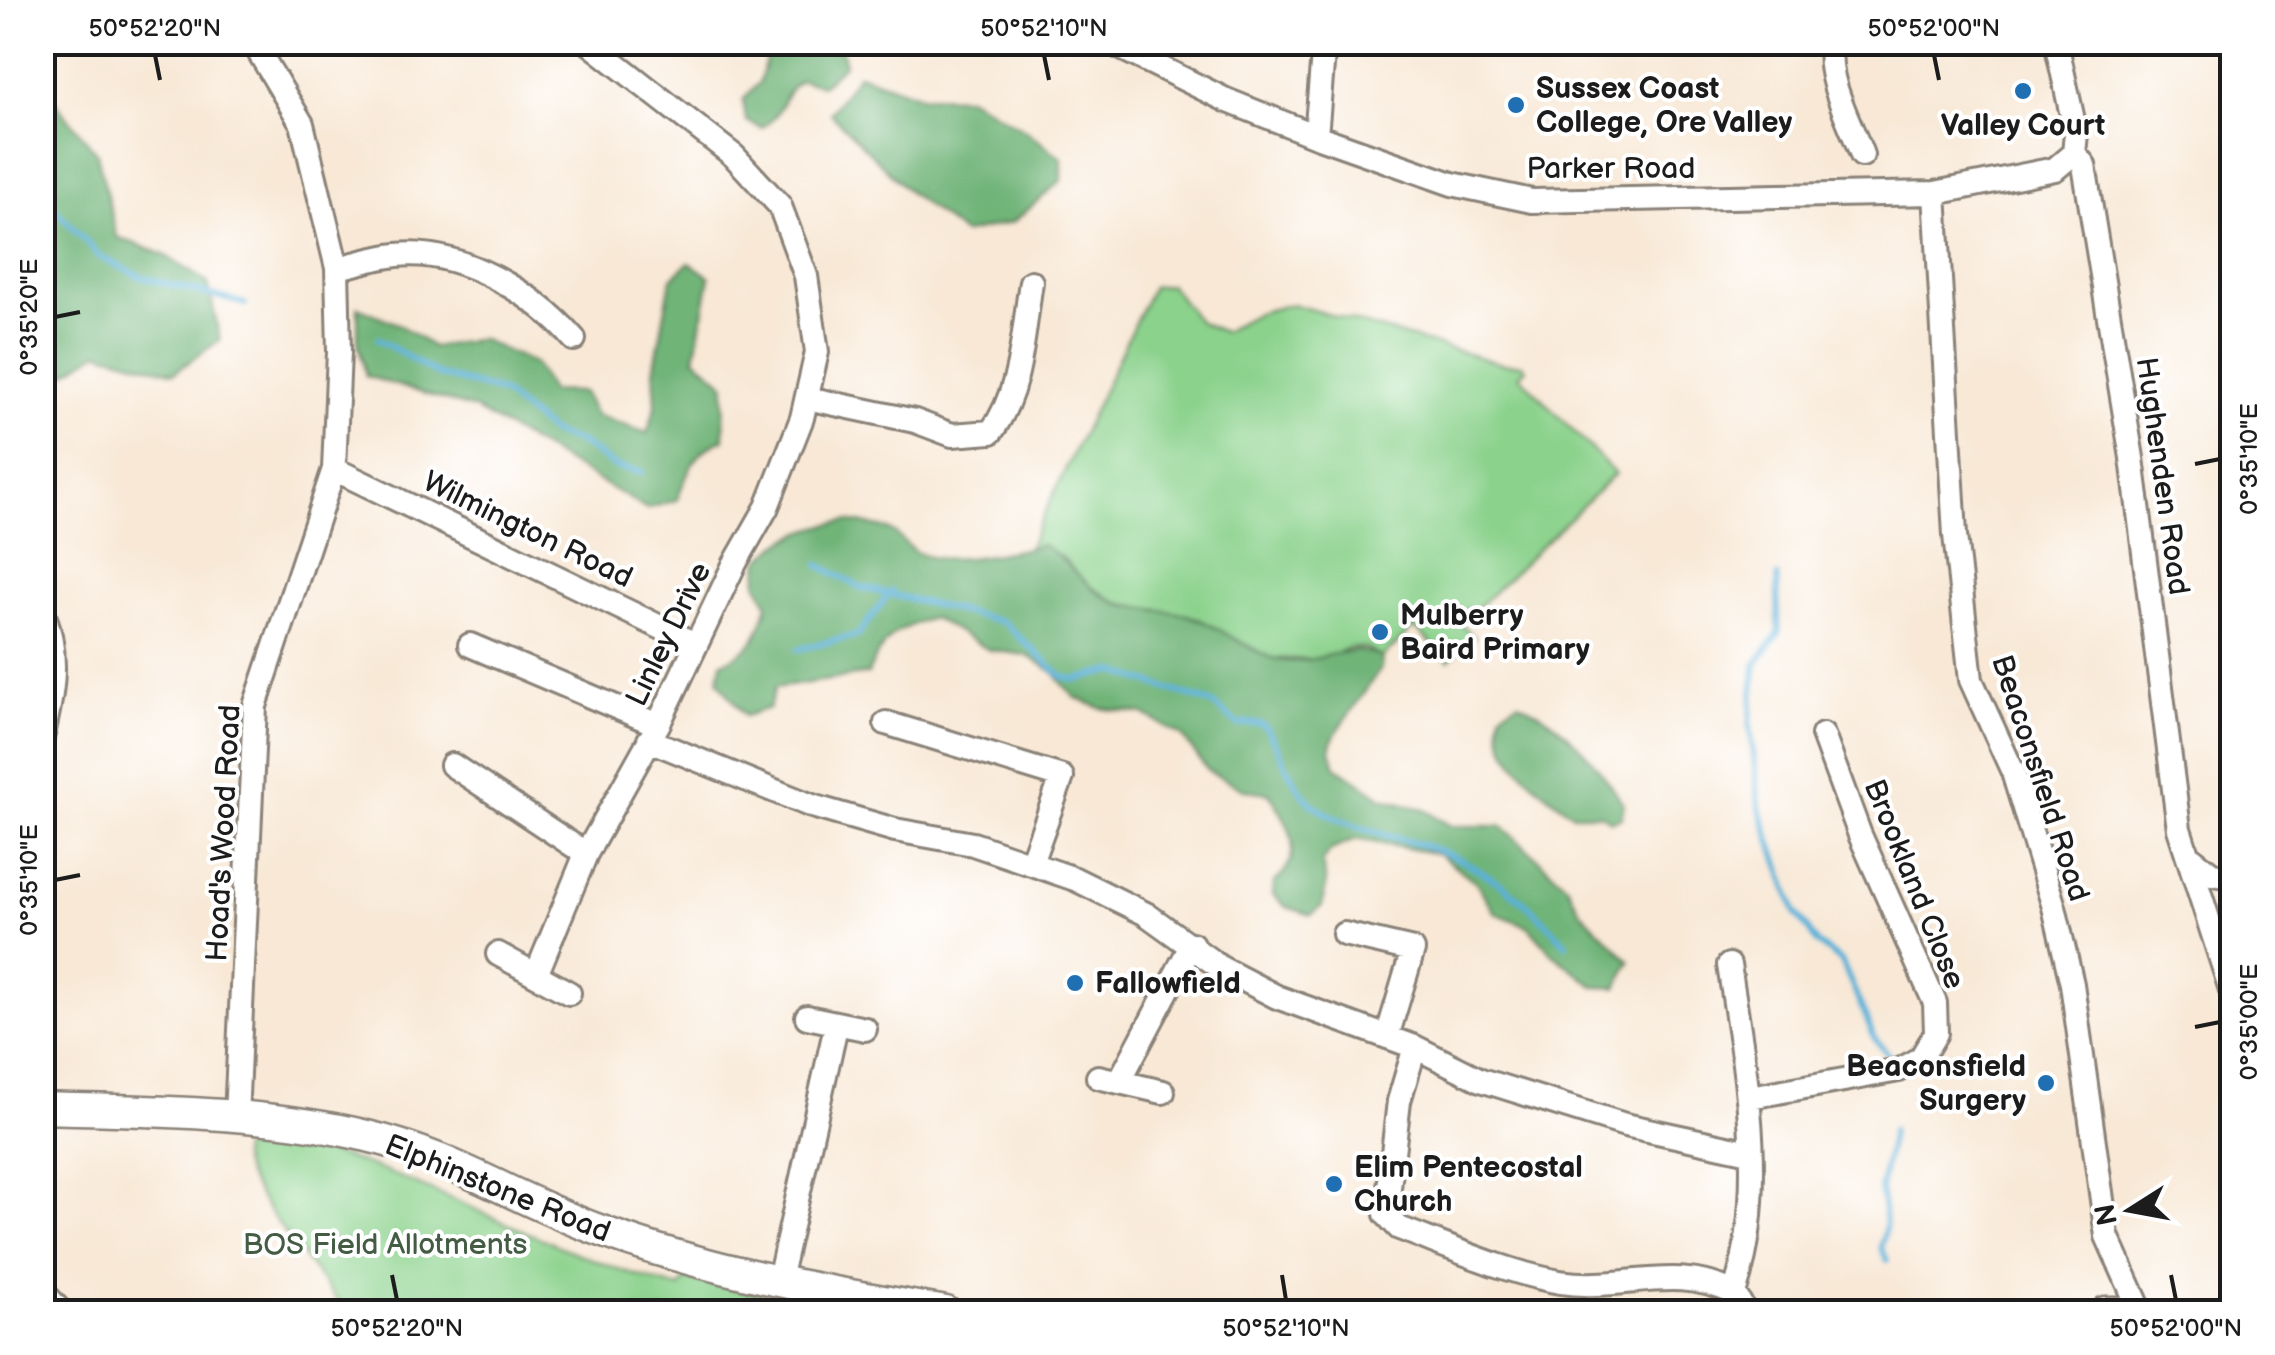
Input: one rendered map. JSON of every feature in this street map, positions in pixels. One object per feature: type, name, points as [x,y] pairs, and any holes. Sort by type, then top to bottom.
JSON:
[{"type":"street","name":"Hoad's Wood Road","points":[[236,1116],[255,706],[334,468],[339,352],[336,268],[302,124],[253,42]]},
{"type":"street","name":"Linley Drive","points":[[588,42],[734,156],[780,206],[806,276],[817,352],[807,398],[767,508],[653,732],[812,806],[1032,862],[1146,914],[1221,968],[1277,998],[1416,1047],[1481,1080],[1674,1137],[1750,1152]]},
{"type":"street","name":"Parker Road","points":[[1108,42],[1226,100],[1316,136],[1452,184],[1532,201],[1934,193],[2055,169],[2074,153]]},
{"type":"street","points":[[1316,136],[1324,42]]},
{"type":"street","points":[[1832,42],[1828,57],[1834,81],[1862,154]]},
{"type":"street","name":"Hughenden Road","points":[[2056,42],[2076,134],[2074,153],[2084,165],[2103,272],[2149,584],[2179,829],[2232,993]]},
{"type":"street","name":"Beaconsfield Road","points":[[1934,193],[1954,535],[1971,680],[2013,772],[2054,907],[2072,984],[2108,1236],[2140,1312]]},
{"type":"street","points":[[336,268],[400,254],[451,260],[551,313],[574,339]]},
{"type":"street","points":[[807,398],[915,421],[952,435],[991,432],[1005,414],[1012,390],[1031,282]]},
{"type":"street","name":"Wilmington Road","points":[[334,468],[695,644]]},
{"type":"street","points":[[42,610],[53,635],[54,676],[42,738]]},
{"type":"street","points":[[470,645],[653,732],[586,854],[536,975]]},
{"type":"street","points":[[886,723],[1062,777],[1032,862]]},
{"type":"street","name":"Brookland Close","points":[[1750,1097],[1899,1070],[1921,1058],[1936,1033],[1935,1002],[1860,835],[1824,735]]},
{"type":"street","points":[[452,765],[586,854]]},
{"type":"street","points":[[2189,856],[2228,878],[2212,889],[2210,919]]},
{"type":"street","points":[[1344,934],[1413,950],[1386,1037]]},
{"type":"street","points":[[1163,1092],[1108,1079],[1192,944]]},
{"type":"street","points":[[498,954],[569,993]]},
{"type":"street","points":[[1416,1047],[1399,1100],[1395,1163],[1386,1214],[1400,1228],[1512,1271],[1564,1282],[1703,1278],[1740,1303],[1750,1097],[1729,965]]},
{"type":"street","points":[[807,1017],[865,1029]]},
{"type":"street","points":[[780,1280],[836,1026]]},
{"type":"street","name":"Elphinstone Road","points":[[42,1108],[236,1116],[372,1137],[434,1156],[640,1246],[780,1280],[946,1312]]},
{"type":"street","points":[[42,1290],[62,1312]]},
{"type":"street","points":[[2106,1312],[2131,1312]]},
{"type":"green space","points":[[782,42],[840,43],[845,64],[822,85],[800,80],[762,128],[746,121],[743,100],[759,83],[766,60]]},
{"type":"green space","points":[[858,74],[921,96],[968,97],[1025,130],[1062,158],[1062,180],[1013,222],[963,234],[911,194],[830,113]]},
{"type":"green space","points":[[43,87],[97,153],[117,237],[163,254],[208,283],[220,340],[174,373],[99,352],[61,377],[45,363]]},
{"type":"green space","points":[[689,262],[710,277],[695,358],[725,383],[724,439],[699,456],[677,500],[647,509],[474,409],[366,376],[358,343],[358,307],[398,324],[433,347],[480,339],[535,364],[550,391],[583,392],[595,415],[647,433],[656,406],[654,371],[671,279]]},
{"type":"green space","points":[[1170,285],[1199,322],[1223,332],[1257,313],[1292,304],[1503,364],[1522,364],[1526,369],[1519,375],[1615,474],[1472,613],[1467,609],[1457,619],[1474,637],[1449,661],[1414,627],[1382,658],[1366,648],[1348,648],[1322,660],[1272,658],[1190,616],[1118,603],[1083,582],[1062,557],[1028,548],[1152,287]]},
{"type":"green space","points":[[847,521],[888,530],[914,551],[930,557],[980,556],[1043,545],[1095,590],[1115,602],[1190,616],[1273,658],[1302,661],[1356,651],[1382,658],[1381,668],[1334,736],[1330,750],[1336,766],[1383,798],[1423,809],[1451,826],[1502,826],[1567,885],[1581,912],[1630,961],[1617,988],[1595,987],[1551,952],[1528,926],[1495,913],[1476,882],[1439,854],[1356,839],[1331,850],[1322,862],[1326,882],[1322,906],[1311,915],[1286,907],[1273,895],[1274,883],[1290,861],[1292,839],[1269,793],[1246,790],[1208,771],[1182,736],[1143,714],[1100,708],[1074,697],[1052,671],[1026,655],[989,650],[933,618],[892,636],[868,674],[775,688],[769,708],[745,716],[718,680],[722,662],[748,647],[762,624],[768,604],[757,582],[760,560],[800,533]]},
{"type":"green space","points":[[1518,702],[1549,720],[1591,760],[1624,805],[1621,818],[1611,821],[1601,814],[1573,814],[1522,771],[1511,758],[1500,728],[1501,712]]},
{"type":"green space","name":"BOS Field Allotments","points":[[248,1134],[361,1163],[571,1251],[680,1288],[685,1279],[857,1312],[346,1312],[253,1187],[241,1156]]},
{"type":"waterway","points":[[42,195],[100,257],[142,277],[245,304]]},
{"type":"waterway","points":[[378,339],[436,374],[501,392],[552,433],[581,443],[615,467],[642,472]]},
{"type":"waterway","points":[[819,565],[860,587],[1003,622],[1061,676],[1074,680],[1114,671],[1211,703],[1239,725],[1262,725],[1298,787],[1315,806],[1349,823],[1442,852],[1474,867],[1517,896],[1566,944]]},
{"type":"waterway","points":[[1777,577],[1779,633],[1756,664],[1750,722],[1759,805],[1795,911],[1818,944],[1842,962],[1875,1039],[1888,1054]]},
{"type":"waterway","points":[[798,649],[858,635],[891,591]]},
{"type":"waterway","points":[[1887,1260],[1881,1247],[1886,1224],[1880,1189],[1892,1130]]},
{"type":"place","name":"Valley Court","points":[[2023,91]]},
{"type":"place","name":"Sussex Coast College, Ore Valley","points":[[1516,105]]},
{"type":"place","name":"Mulberry Baird Primary","points":[[1380,632]]},
{"type":"place","name":"Fallowfield","points":[[1075,983]]},
{"type":"place","name":"Beaconsfield Surgery","points":[[2046,1083]]},
{"type":"place","name":"Elim Pentecostal Church","points":[[1334,1184]]}]
